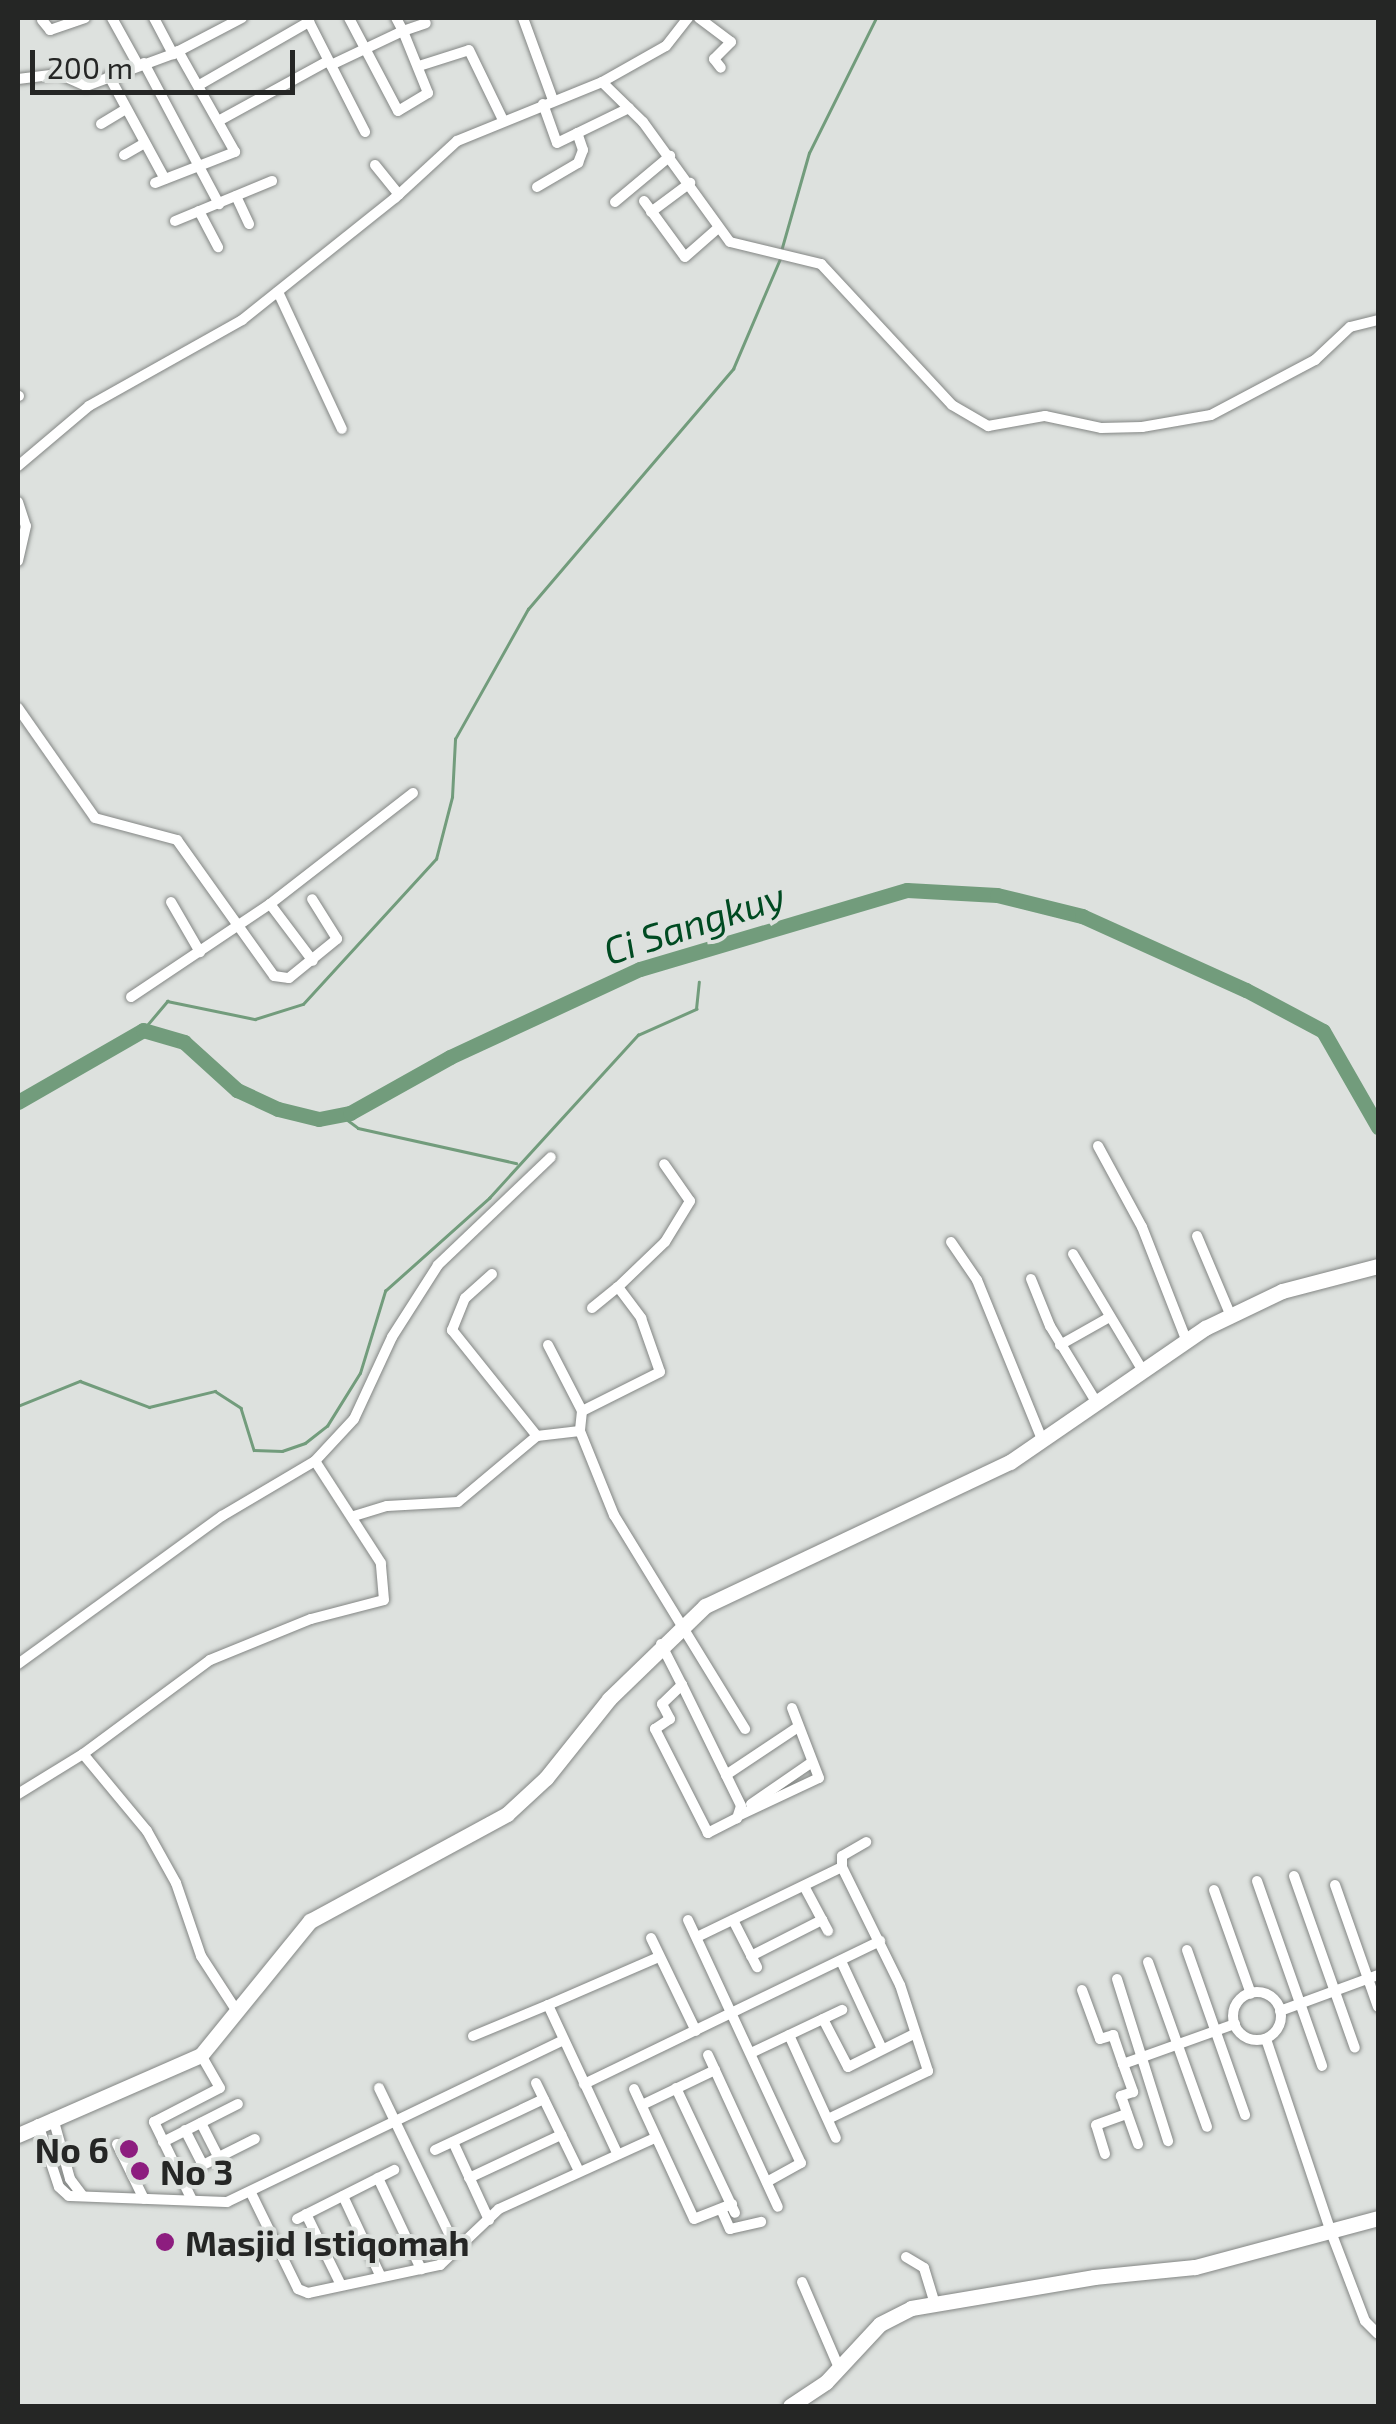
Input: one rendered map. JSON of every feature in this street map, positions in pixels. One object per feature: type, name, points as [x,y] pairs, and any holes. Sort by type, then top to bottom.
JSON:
[{"type":"street","points":[[42,20],[50,30],[84,18]]},
{"type":"street","points":[[112,18],[202,166],[219,204]]},
{"type":"street","points":[[18,79],[60,74],[86,86],[175,52],[242,18]]},
{"type":"street","points":[[348,18],[398,112],[428,93],[396,18]]},
{"type":"street","points":[[523,18],[556,142],[630,108]]},
{"type":"street","points":[[18,466],[89,406],[232,327],[400,195],[452,144],[502,118],[602,82],[666,46],[688,18]]},
{"type":"street","points":[[699,18],[731,42],[714,59],[720,68]]},
{"type":"street","points":[[108,76],[145,143],[160,181],[235,152],[222,119],[157,19]]},
{"type":"street","points":[[200,84],[308,20],[364,132]]},
{"type":"street","points":[[222,119],[329,63],[426,23]]},
{"type":"street","points":[[419,66],[470,50],[502,118]]},
{"type":"street","points":[[602,82],[630,108],[670,156],[730,242],[796,254],[828,270],[952,405],[988,426],[1045,416],[1129,428],[1210,414],[1315,360],[1350,327],[1378,320]]},
{"type":"street","points":[[101,124],[126,109]]},
{"type":"street","points":[[538,187],[578,164],[578,133]]},
{"type":"street","points":[[124,156],[145,143]]},
{"type":"street","points":[[615,202],[670,156]]},
{"type":"street","points":[[376,164],[400,195]]},
{"type":"street","points":[[175,221],[272,181]]},
{"type":"street","points":[[652,212],[690,183]]},
{"type":"street","points":[[236,196],[249,224]]},
{"type":"street","points":[[644,201],[685,258],[718,228]]},
{"type":"street","points":[[199,212],[218,248]]},
{"type":"street","points":[[278,292],[342,429]]},
{"type":"street","points":[[18,502],[26,526],[18,561]]},
{"type":"street","points":[[18,708],[85,808],[107,822],[177,840],[236,928],[274,976],[289,978],[313,961],[338,932],[312,899]]},
{"type":"street","points":[[131,997],[270,904],[412,793]]},
{"type":"street","points":[[172,902],[200,952]]},
{"type":"street","points":[[270,904],[313,961]]},
{"type":"street","points":[[1098,1146],[1142,1227],[1186,1339]]},
{"type":"street","points":[[18,1664],[222,1516],[315,1461],[354,1419],[392,1337],[438,1265],[551,1157]]},
{"type":"street","points":[[592,1308],[665,1242],[690,1201],[664,1164]]},
{"type":"street","points":[[1197,1236],[1230,1316]]},
{"type":"street","points":[[951,1242],[978,1280],[1043,1443]]},
{"type":"street","points":[[1074,1254],[1108,1318],[1143,1371]]},
{"type":"street","points":[[18,2135],[201,2055],[310,1920],[507,1814],[681,1624],[741,1588],[882,1527],[1043,1443],[1099,1406],[1186,1339],[1230,1316],[1311,1281],[1378,1266]]},
{"type":"street","points":[[492,1274],[465,1298],[452,1330],[537,1436]]},
{"type":"street","points":[[1031,1279],[1060,1345],[1099,1406]]},
{"type":"street","points":[[582,1411],[660,1375],[641,1318],[618,1287]]},
{"type":"street","points":[[1060,1345],[1108,1318]]},
{"type":"street","points":[[548,1344],[582,1411],[580,1431],[614,1515],[745,1729]]},
{"type":"street","points":[[354,1516],[387,1506],[458,1502],[537,1436],[580,1431]]},
{"type":"street","points":[[18,1794],[83,1754],[210,1660],[254,1648],[295,1624],[384,1600],[380,1563],[354,1516],[315,1461]]},
{"type":"street","points":[[662,1644],[741,1813]]},
{"type":"street","points":[[682,1685],[662,1704],[670,1719],[655,1728],[704,1832],[819,1778],[792,1708]]},
{"type":"street","points":[[726,1774],[798,1728]]},
{"type":"street","points":[[83,1754],[147,1831],[176,1883],[201,1956],[238,2013]]},
{"type":"street","points":[[741,1813],[812,1762]]},
{"type":"street","points":[[828,2119],[926,2074],[880,1941],[842,1867],[842,1856],[866,1842]]},
{"type":"street","points":[[697,1937],[842,1867]]},
{"type":"street","points":[[1294,1876],[1355,2048]]},
{"type":"street","points":[[1258,1881],[1322,2066]]},
{"type":"street","points":[[1335,1884],[1374,1977],[1378,2007]]},
{"type":"street","points":[[804,1886],[828,1931]]},
{"type":"street","points":[[1214,1890],[1251,1994]]},
{"type":"street","points":[[688,1920],[802,2163],[767,2182]]},
{"type":"street","points":[[733,1920],[757,1968]]},
{"type":"street","points":[[751,1956],[822,1920]]},
{"type":"street","points":[[650,1938],[696,2030]]},
{"type":"street","points":[[584,2084],[880,1941]]},
{"type":"street","points":[[1188,1950],[1245,2116]]},
{"type":"street","points":[[473,2036],[659,1956]]},
{"type":"street","points":[[841,1961],[882,2049]]},
{"type":"street","points":[[1148,1962],[1207,2127]]},
{"type":"street","points":[[1280,2011],[1374,1977]]},
{"type":"street","points":[[1117,1979],[1168,2141]]},
{"type":"street","points":[[1082,1990],[1100,2039],[1112,2035],[1124,2064],[1133,2092],[1121,2096],[1138,2144]]},
{"type":"street","points":[[1251,1994],[1269,1995],[1280,2011],[1277,2031],[1266,2039],[1252,2040],[1235,2024],[1235,2007],[1251,1994]]},
{"type":"street","points":[[548,2005],[618,2153]]},
{"type":"street","points":[[751,2053],[842,2010]]},
{"type":"street","points":[[823,2019],[848,2067],[914,2034]]},
{"type":"street","points":[[1124,2064],[1235,2024]]},
{"type":"street","points":[[789,2035],[836,2138]]},
{"type":"street","points":[[1266,2039],[1331,2232],[1366,2321],[1378,2334]]},
{"type":"street","points":[[45,2121],[70,2180],[84,2196],[227,2202],[564,2040]]},
{"type":"street","points":[[192,2200],[154,2122],[220,2088],[201,2055]]},
{"type":"street","points":[[708,2056],[778,2207]]},
{"type":"street","points":[[642,2105],[715,2070]]},
{"type":"street","points":[[536,2083],[579,2171]]},
{"type":"street","points":[[379,2088],[458,2250]]},
{"type":"street","points":[[676,2088],[729,2209],[730,2230],[761,2222]]},
{"type":"street","points":[[634,2089],[694,2219],[729,2209]]},
{"type":"street","points":[[435,2150],[544,2099]]},
{"type":"street","points":[[163,2142],[238,2104]]},
{"type":"street","points":[[1105,2154],[1096,2125],[1128,2114]]},
{"type":"street","points":[[200,2122],[218,2157]]},
{"type":"street","points":[[185,2130],[203,2165],[255,2139]]},
{"type":"street","points":[[469,2178],[561,2135]]},
{"type":"street","points":[[252,2193],[298,2289],[341,2285],[440,2265],[489,2220],[579,2171],[655,2138]]},
{"type":"street","points":[[453,2142],[489,2220]]},
{"type":"street","points":[[117,2144],[144,2199]]},
{"type":"street","points":[[341,2285],[301,2216],[394,2170]]},
{"type":"street","points":[[378,2178],[422,2269]]},
{"type":"street","points":[[343,2196],[381,2277]]},
{"type":"street","points":[[790,2406],[840,2368],[880,2324],[936,2303],[1012,2296],[1094,2276],[1153,2275],[1378,2218]]},
{"type":"street","points":[[906,2257],[924,2268],[936,2303]]},
{"type":"street","points":[[802,2282],[840,2368]]},
{"type":"waterway","points":[[781,251],[809,153],[876,18]]},
{"type":"waterway","points":[[143,1030],[167,1001],[255,1019],[303,1004],[436,859],[452,797],[455,739],[528,609],[733,369],[780,259]]},
{"type":"waterway","name":"Ci Sangkuy","points":[[18,1102],[143,1030],[184,1042],[237,1090],[278,1109],[319,1119],[350,1113],[450,1057],[640,969],[907,890],[997,895],[1082,916],[1246,990],[1323,1031],[1378,1127]]},
{"type":"waterway","points":[[18,1406],[80,1381],[149,1407],[215,1391],[241,1408],[254,1450],[282,1451],[305,1443],[327,1426],[360,1373],[385,1291],[489,1198],[638,1035],[696,1009],[699,982]]},
{"type":"waterway","points":[[341,1115],[358,1128],[516,1163]]},
{"type":"place","name":"No 6","points":[[129,2149]]},
{"type":"place","name":"No 3","points":[[140,2171]]},
{"type":"place","name":"Masjid Istiqomah","points":[[165,2242]]}]
